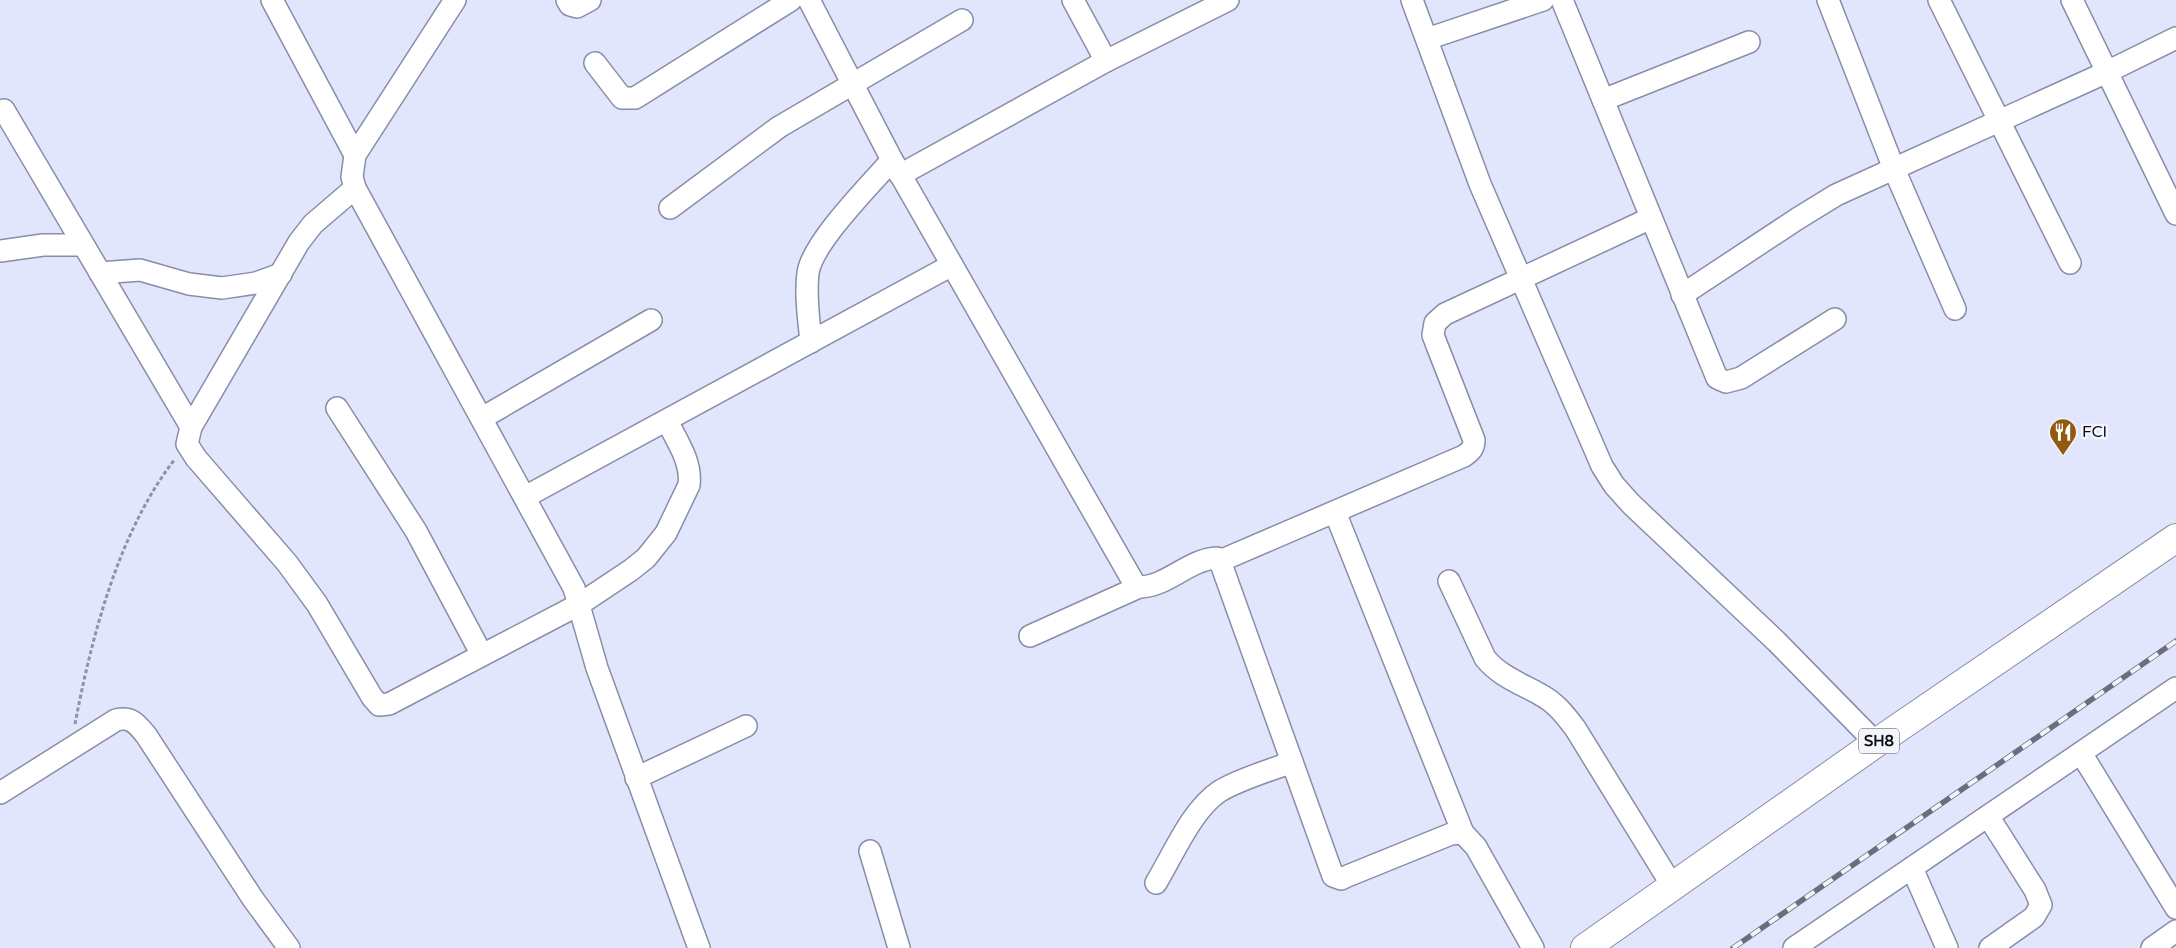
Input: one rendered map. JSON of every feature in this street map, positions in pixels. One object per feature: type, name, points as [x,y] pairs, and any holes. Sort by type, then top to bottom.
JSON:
[{"type":"main road","name":"SH8","points":[[1585,948],[1876,743],[2176,538]]},
{"type":"street","points":[[272,0],[355,155]]},
{"type":"street","points":[[455,0],[355,155],[352,176],[356,188],[560,560],[580,604],[597,668],[698,948]]},
{"type":"street","points":[[567,0],[570,5],[577,7],[590,0]]},
{"type":"street","points":[[595,63],[622,98],[635,98],[792,0]]},
{"type":"street","points":[[809,0],[896,167],[1130,576],[1139,587]]},
{"type":"street","points":[[1073,0],[1106,61]]},
{"type":"street","points":[[811,342],[806,285],[811,258],[824,239],[896,167],[1106,61],[1205,5],[1228,0]]},
{"type":"street","points":[[1412,0],[1480,184],[1590,443],[1614,485],[1631,504],[1776,641],[1876,743]]},
{"type":"street","points":[[1427,39],[1543,0]]},
{"type":"street","points":[[1562,0],[1716,378],[1726,382],[1741,378],[1835,319]]},
{"type":"street","points":[[1828,0],[1894,169],[1955,309]]},
{"type":"street","points":[[1939,0],[2070,263]]},
{"type":"street","points":[[2072,0],[2107,72],[2169,180],[2176,214]]},
{"type":"street","points":[[670,208],[780,127],[962,20]]},
{"type":"street","points":[[1682,295],[1797,218],[1836,195],[2107,72],[2176,38]]},
{"type":"street","points":[[1603,100],[1749,42]]},
{"type":"street","points":[[4,110],[100,273],[189,435],[196,458],[287,563],[317,604],[372,697],[379,705],[389,704],[580,604],[646,558],[666,533],[689,485],[690,476],[684,456],[667,421]]},
{"type":"street","points":[[189,435],[281,274],[313,224],[356,188]]},
{"type":"street","points":[[1220,561],[1464,456],[1471,451],[1474,446],[1474,440],[1436,344],[1434,323],[1445,314],[1651,218]]},
{"type":"street","points":[[0,251],[43,245],[83,245]]},
{"type":"street","points":[[526,497],[952,266]]},
{"type":"street","points":[[100,273],[140,270],[189,284],[222,288],[256,283],[281,274]]},
{"type":"street","points":[[482,418],[651,320]]},
{"type":"street","points":[[337,408],[416,531],[482,655]]},
{"type":"street","points":[[1335,512],[1463,833],[1476,847],[1533,948]]},
{"type":"street","points":[[1030,636],[1139,587],[1150,586],[1204,560],[1217,558],[1220,561],[1330,871],[1337,878],[1345,877],[1451,834],[1463,833]]},
{"type":"street","points":[[1449,581],[1485,658],[1491,666],[1502,674],[1556,705],[1566,717],[1575,728],[1673,887]]},
{"type":"street","points":[[1794,948],[2080,754],[2174,693]]},
{"type":"street","points":[[0,793],[116,720],[125,718],[137,724],[253,899],[289,948]]},
{"type":"street","points":[[636,778],[746,726]]},
{"type":"street","points":[[2080,754],[2176,908]]},
{"type":"street","points":[[1156,883],[1206,802],[1220,791],[1234,784],[1292,762]]},
{"type":"street","points":[[1988,816],[2035,890],[2041,905],[2034,917],[1990,948]]},
{"type":"street","points":[[870,851],[899,948]]},
{"type":"street","points":[[1912,868],[1947,948]]},
{"type":"street","points":[[2152,948],[2176,931]]},
{"type":"path","points":[[70,749],[85,672],[100,616],[120,563],[142,509],[156,483],[189,435]]},
{"type":"railway","points":[[1733,948],[2176,641]]},
{"type":"place","name":"FCI","points":[[2063,456]]}]
